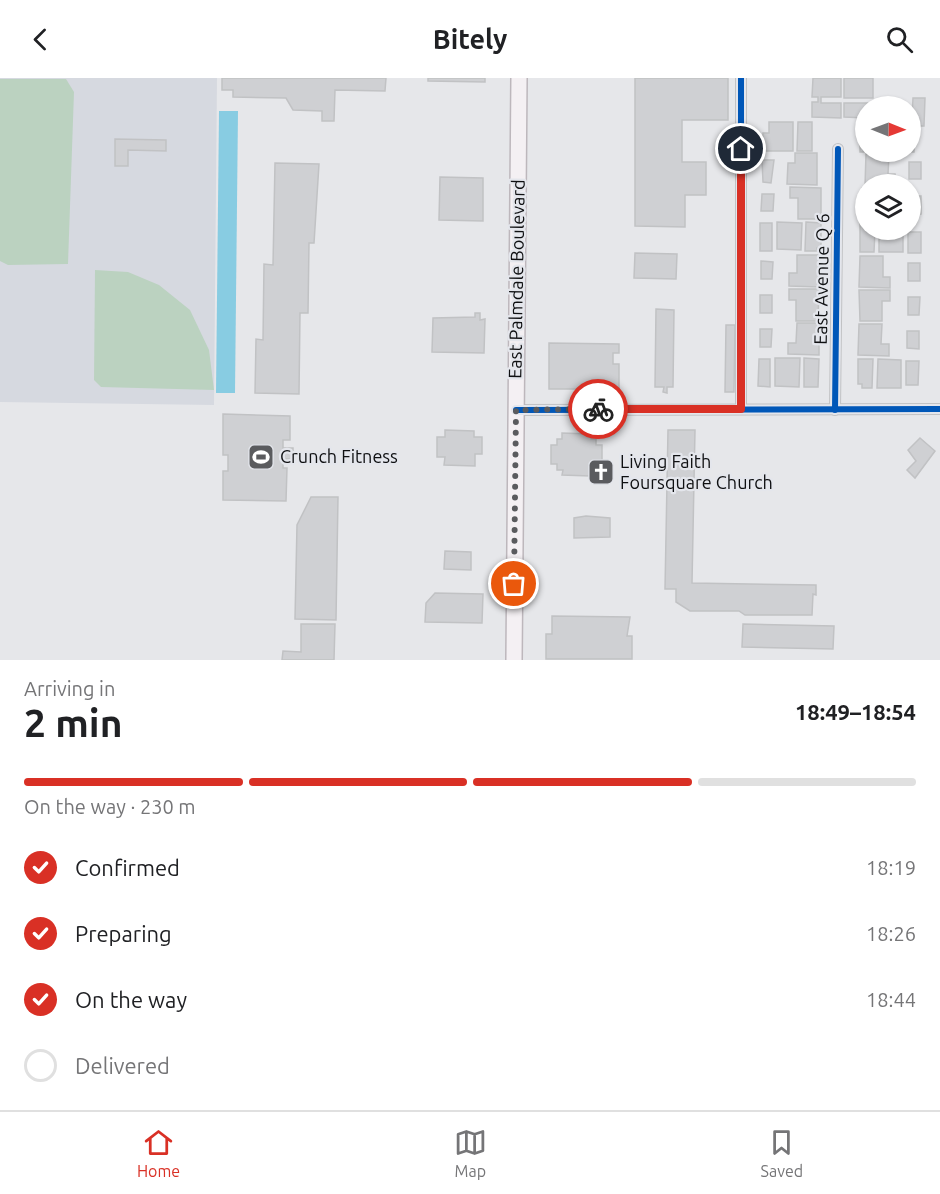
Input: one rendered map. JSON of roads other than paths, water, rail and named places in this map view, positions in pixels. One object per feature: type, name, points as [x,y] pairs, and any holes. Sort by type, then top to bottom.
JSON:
[{"type":"highway","name":"East Palmdale Boulevard","points":[[514,660],[519,78]]},
{"type":"street","points":[[741,78],[741,409]]},
{"type":"street","name":"East Avenue Q 6","points":[[835,410],[838,149]]},
{"type":"street","points":[[516,410],[940,409]]},
{"type":"water","points":[[219,111],[238,111],[235,393],[216,393]]},
{"type":"place","name":"Crunch Fitness","points":[[261,457]]},
{"type":"place","name":"Living Faith Foursquare Church","points":[[601,472]]}]
